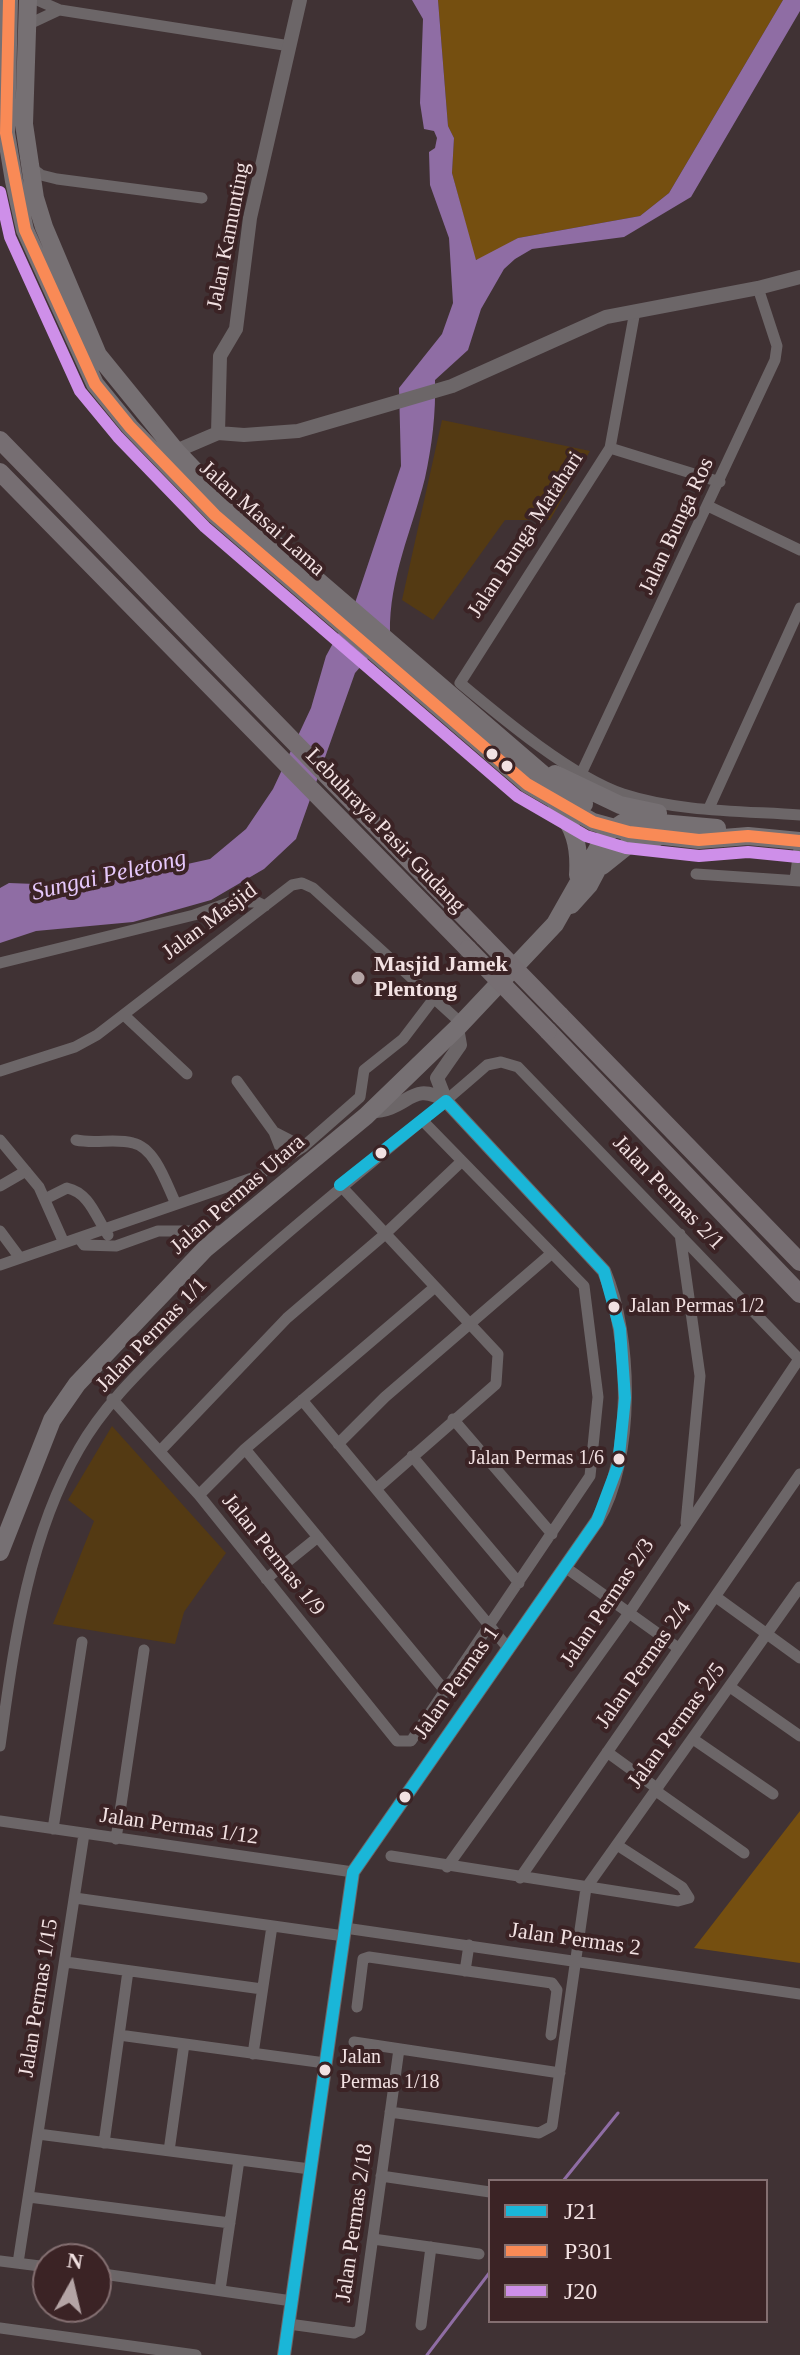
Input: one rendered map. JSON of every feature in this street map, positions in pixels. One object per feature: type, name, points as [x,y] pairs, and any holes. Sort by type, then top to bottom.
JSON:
[{"type":"highway","name":"Lebuhraya Pasir Gudang","points":[[0,440],[800,1262]]},
{"type":"highway","name":"Lebuhraya Pasir Gudang","points":[[0,472],[548,1031],[800,1294]]},
{"type":"main road","name":"Jalan Masai Lama","points":[[9,0],[6,133],[14,181],[35,255],[95,384],[130,427],[215,515],[334,604]]},
{"type":"main road","name":"Jalan Masai Lama","points":[[28,0],[24,124],[35,198],[63,276],[98,355],[176,451],[527,784],[593,822],[614,828],[675,838],[718,841],[748,836],[800,841]]},
{"type":"main road","name":"Jalan Masai Lama","points":[[390,653],[522,754],[571,796],[607,818],[614,828]]},
{"type":"main road","points":[[522,754],[613,802],[693,819],[748,836]]},
{"type":"main road","points":[[553,799],[573,827],[577,840],[578,878]]},
{"type":"main road","points":[[614,828],[638,821],[717,828]]},
{"type":"main road","name":"Jalan Permas Utara","points":[[0,1552],[26,1480],[60,1408],[128,1327],[205,1249],[371,1111],[459,1025],[581,895],[614,837],[614,828]]},
{"type":"main road","name":"Jalan Permas Utara","points":[[563,913],[578,878],[602,839],[614,828]]},
{"type":"main road","points":[[597,871],[627,846],[675,838]]},
{"type":"street","points":[[37,0],[60,10],[236,35],[290,46]]},
{"type":"street","name":"Jalan Kamunting","points":[[218,433],[220,356],[236,329],[250,218],[300,0]]},
{"type":"street","points":[[27,25],[60,10]]},
{"type":"street","points":[[29,166],[41,175],[57,179],[202,198]]},
{"type":"street","points":[[35,198],[57,179]]},
{"type":"street","points":[[176,451],[218,433],[244,435],[298,431],[452,386],[606,317],[800,277]]},
{"type":"street","name":"Jalan Bunga Ros","points":[[581,774],[775,360],[777,346],[758,288]]},
{"type":"street","name":"Jalan Bunga Matahari","points":[[581,774],[460,683],[610,448],[635,311]]},
{"type":"street","points":[[610,448],[720,482]]},
{"type":"street","points":[[708,506],[800,550]]},
{"type":"street","points":[[709,808],[800,608]]},
{"type":"street","points":[[581,774],[624,794],[709,808],[800,815]]},
{"type":"street","points":[[696,874],[798,881],[800,841]]},
{"type":"street","name":"Jalan Masjid","points":[[0,1071],[75,1047],[125,1016],[173,974],[292,885],[302,883],[313,888],[435,997],[459,1025]]},
{"type":"street","points":[[0,963],[194,915],[231,902],[257,902],[265,906]]},
{"type":"street","points":[[0,1265],[229,1188],[285,1160],[360,1097],[364,1070],[403,1039],[435,997]]},
{"type":"street","points":[[125,1016],[187,1074]]},
{"type":"street","points":[[446,1101],[437,1078],[460,1045],[459,1025]]},
{"type":"street","name":"Jalan Permas 1/1","points":[[0,1746],[22,1606],[47,1525],[78,1450],[112,1399],[231,1280],[340,1185],[487,1065],[501,1062]]},
{"type":"street","name":"Jalan Permas 2/1","points":[[501,1062],[518,1067],[800,1359]]},
{"type":"street","points":[[237,1081],[274,1132],[285,1160]]},
{"type":"street","points":[[371,1111],[391,1110],[428,1091],[446,1101]]},
{"type":"street","name":"Jalan Permas 1","points":[[284,2355],[353,1872],[605,1507],[618,1466],[624,1388],[610,1287],[604,1271],[446,1101]]},
{"type":"street","points":[[245,1449],[446,1692],[590,1476],[598,1397],[596,1357],[584,1286],[422,1120]]},
{"type":"street","points":[[274,1132],[303,1147]]},
{"type":"street","points":[[0,1140],[45,1199],[64,1243]]},
{"type":"street","points":[[76,1140],[92,1143],[133,1142],[142,1147],[151,1156],[176,1204]]},
{"type":"street","points":[[160,1451],[287,1318],[384,1235],[462,1161]]},
{"type":"street","points":[[0,1186],[26,1171]]},
{"type":"street","points":[[340,1185],[498,1354],[496,1384],[376,1489]]},
{"type":"street","points":[[45,1199],[71,1188],[93,1207],[116,1246]]},
{"type":"street","points":[[0,1231],[20,1258]]},
{"type":"street","points":[[158,1231],[188,1238],[205,1249]]},
{"type":"street","points":[[79,1238],[91,1248],[116,1246],[158,1231],[225,1231]]},
{"type":"street","points":[[680,1234],[700,1376],[686,1524]]},
{"type":"street","points":[[338,1444],[385,1397],[552,1253]]},
{"type":"street","points":[[199,1495],[245,1449],[435,1287]]},
{"type":"street","name":"Jalan Permas 2/3","points":[[447,1867],[629,1613],[686,1524],[800,1359]]},
{"type":"street","name":"Jalan Permas 1/9","points":[[112,1399],[199,1495],[397,1741],[411,1741],[446,1692]]},
{"type":"street","points":[[302,1400],[508,1648]]},
{"type":"street","points":[[453,1419],[552,1534]]},
{"type":"street","points":[[412,1456],[519,1583]]},
{"type":"street","name":"Jalan Permas 2/4","points":[[520,1878],[800,1474]]},
{"type":"street","points":[[266,1579],[318,1537]]},
{"type":"street","points":[[565,1567],[678,1648]]},
{"type":"street","name":"Jalan Permas 2/5","points":[[586,1888],[800,1587]]},
{"type":"street","points":[[716,1597],[800,1658]]},
{"type":"street","points":[[53,1829],[82,1642]]},
{"type":"street","points":[[116,1839],[144,1650]]},
{"type":"street","points":[[730,1687],[800,1736]]},
{"type":"street","points":[[693,1739],[773,1794]]},
{"type":"street","points":[[607,1752],[744,1853]]},
{"type":"street","name":"Jalan Permas 1/12","points":[[0,1821],[353,1872]]},
{"type":"street","name":"Jalan Permas 1/15","points":[[18,2263],[84,1834]]},
{"type":"street","points":[[391,1856],[678,1901],[689,1898],[682,1887],[617,1845]]},
{"type":"street","points":[[390,2112],[547,2132],[552,2126],[586,1888]]},
{"type":"street","name":"Jalan Permas 2","points":[[75,1898],[272,1926],[469,1945],[800,1994]]},
{"type":"street","points":[[253,2054],[272,1926]]},
{"type":"street","points":[[465,1971],[469,1945]]},
{"type":"street","points":[[357,2007],[365,1957],[552,1983],[557,1990],[551,2035]]},
{"type":"street","points":[[66,1962],[262,1989]]},
{"type":"street","points":[[104,2143],[128,1971]]},
{"type":"street","points":[[119,2035],[325,2063]]},
{"type":"street","points":[[354,2042],[560,2073]]},
{"type":"street","points":[[169,2151],[184,2044]]},
{"type":"street","name":"Jalan Permas 2/18","points":[[289,2324],[354,2333],[360,2330],[399,2049]]},
{"type":"street","points":[[38,2134],[310,2169]]},
{"type":"street","points":[[220,2290],[239,2160]]},
{"type":"street","points":[[381,2176],[488,2192]]},
{"type":"street","points":[[29,2197],[230,2223]]},
{"type":"street","points":[[373,2239],[479,2254]]},
{"type":"street","points":[[421,2325],[431,2247]]},
{"type":"street","points":[[0,2261],[32,2265]]},
{"type":"street","points":[[112,2275],[292,2301]]},
{"type":"street","points":[[0,2328],[138,2351],[196,2355]]},
{"type":"shaded area","points":[[412,0],[438,0],[448,126],[454,138],[452,173],[476,260],[518,238],[640,216],[669,193],[783,0],[800,0],[800,11],[691,197],[624,237],[532,249],[515,259],[504,269],[481,309],[468,350],[435,380],[430,454],[397,573],[390,633],[355,673],[296,839],[264,869],[211,900],[133,922],[36,931],[0,943],[0,888],[9,883],[88,886],[210,859],[246,829],[273,789],[311,708],[326,656],[355,603],[401,466],[399,388],[442,334],[453,303],[449,238],[430,185],[429,152],[435,148],[437,138],[434,131],[424,129],[420,103],[423,19]]},
{"type":"shaded area","points":[[438,0],[783,0],[669,193],[640,216],[518,238],[492,255],[475,260],[452,173],[454,138],[448,126]]},
{"type":"shaded area","points":[[442,420],[590,451],[550,520],[505,520],[433,620],[402,600]]},
{"type":"shaded area","points":[[112,1426],[226,1553],[184,1612],[175,1644],[53,1624],[94,1521],[68,1500]]},
{"type":"shaded area","points":[[800,1811],[800,1963],[694,1948]]},
{"type":"waterway","points":[[565,2179],[618,2113]]},
{"type":"waterway","points":[[427,2355],[488,2275]]},
{"type":"transit line","name":"P301","points":[[9,0],[6,133],[25,230],[95,384],[130,427],[215,515],[527,784],[593,822],[629,832],[699,840],[748,836],[800,841]]},
{"type":"transit line","name":"J20","points":[[0,192],[10,237],[80,391],[118,437],[205,527],[517,796],[586,836],[626,848],[699,856],[748,852],[798,857]]},
{"type":"transit line","name":"J21","points":[[340,1185],[446,1101]]},
{"type":"transit line","name":"J21","points":[[284,2355],[353,1872],[597,1521],[618,1465],[625,1398],[620,1329],[604,1271],[446,1101]]},
{"type":"place","name":"Masjid Jamek Plentong","points":[[358,978]]},
{"type":"place","name":"Jalan Permas 1/2","points":[[614,1307]]},
{"type":"place","name":"Jalan Permas 1/6","points":[[619,1459]]},
{"type":"place","name":"Jalan Permas 1/18","points":[[325,2070]]},
{"type":"water label","name":"Sungai Peletong","points":[[109,876]]}]
